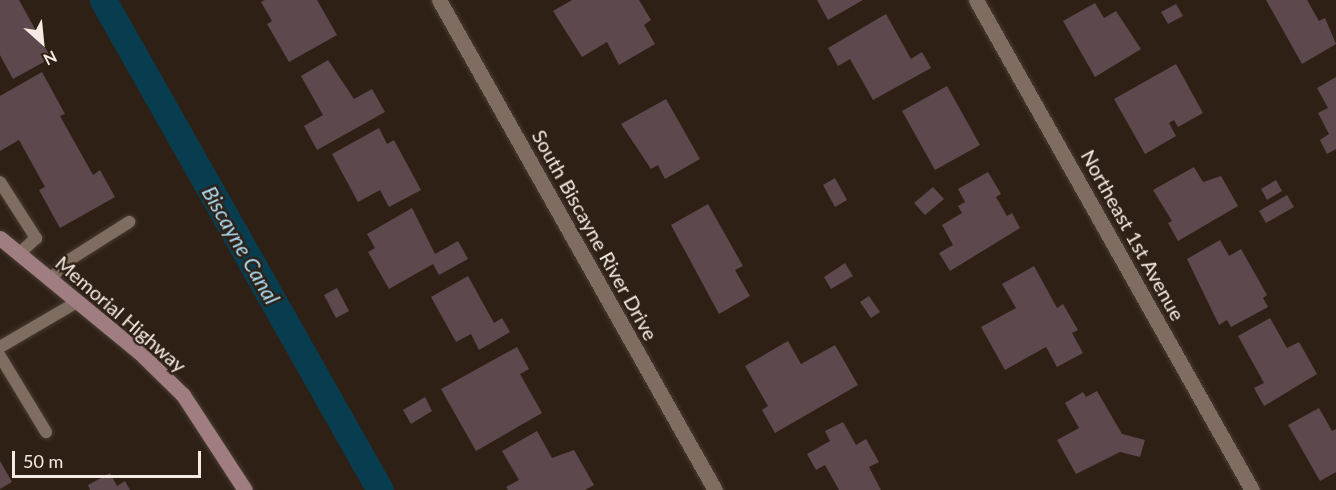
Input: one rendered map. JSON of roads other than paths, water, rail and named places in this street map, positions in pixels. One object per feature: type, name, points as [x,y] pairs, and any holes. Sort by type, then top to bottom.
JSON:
[{"type":"street","name":"South Biscayne River Drive","points":[[439,0],[715,490]]},
{"type":"street","name":"Northeast 1st Avenue","points":[[976,0],[1252,490]]},
{"type":"street","name":"Memorial Highway","points":[[0,239],[77,302],[183,395],[245,490]]},
{"type":"lane","points":[[0,182],[36,238],[19,254]]},
{"type":"lane","points":[[50,280],[66,262],[129,222]]},
{"type":"lane","points":[[0,347],[77,302]]},
{"type":"lane","points":[[0,356],[46,432]]},
{"type":"waterway","name":"Biscayne Canal","points":[[103,0],[380,490]]}]
